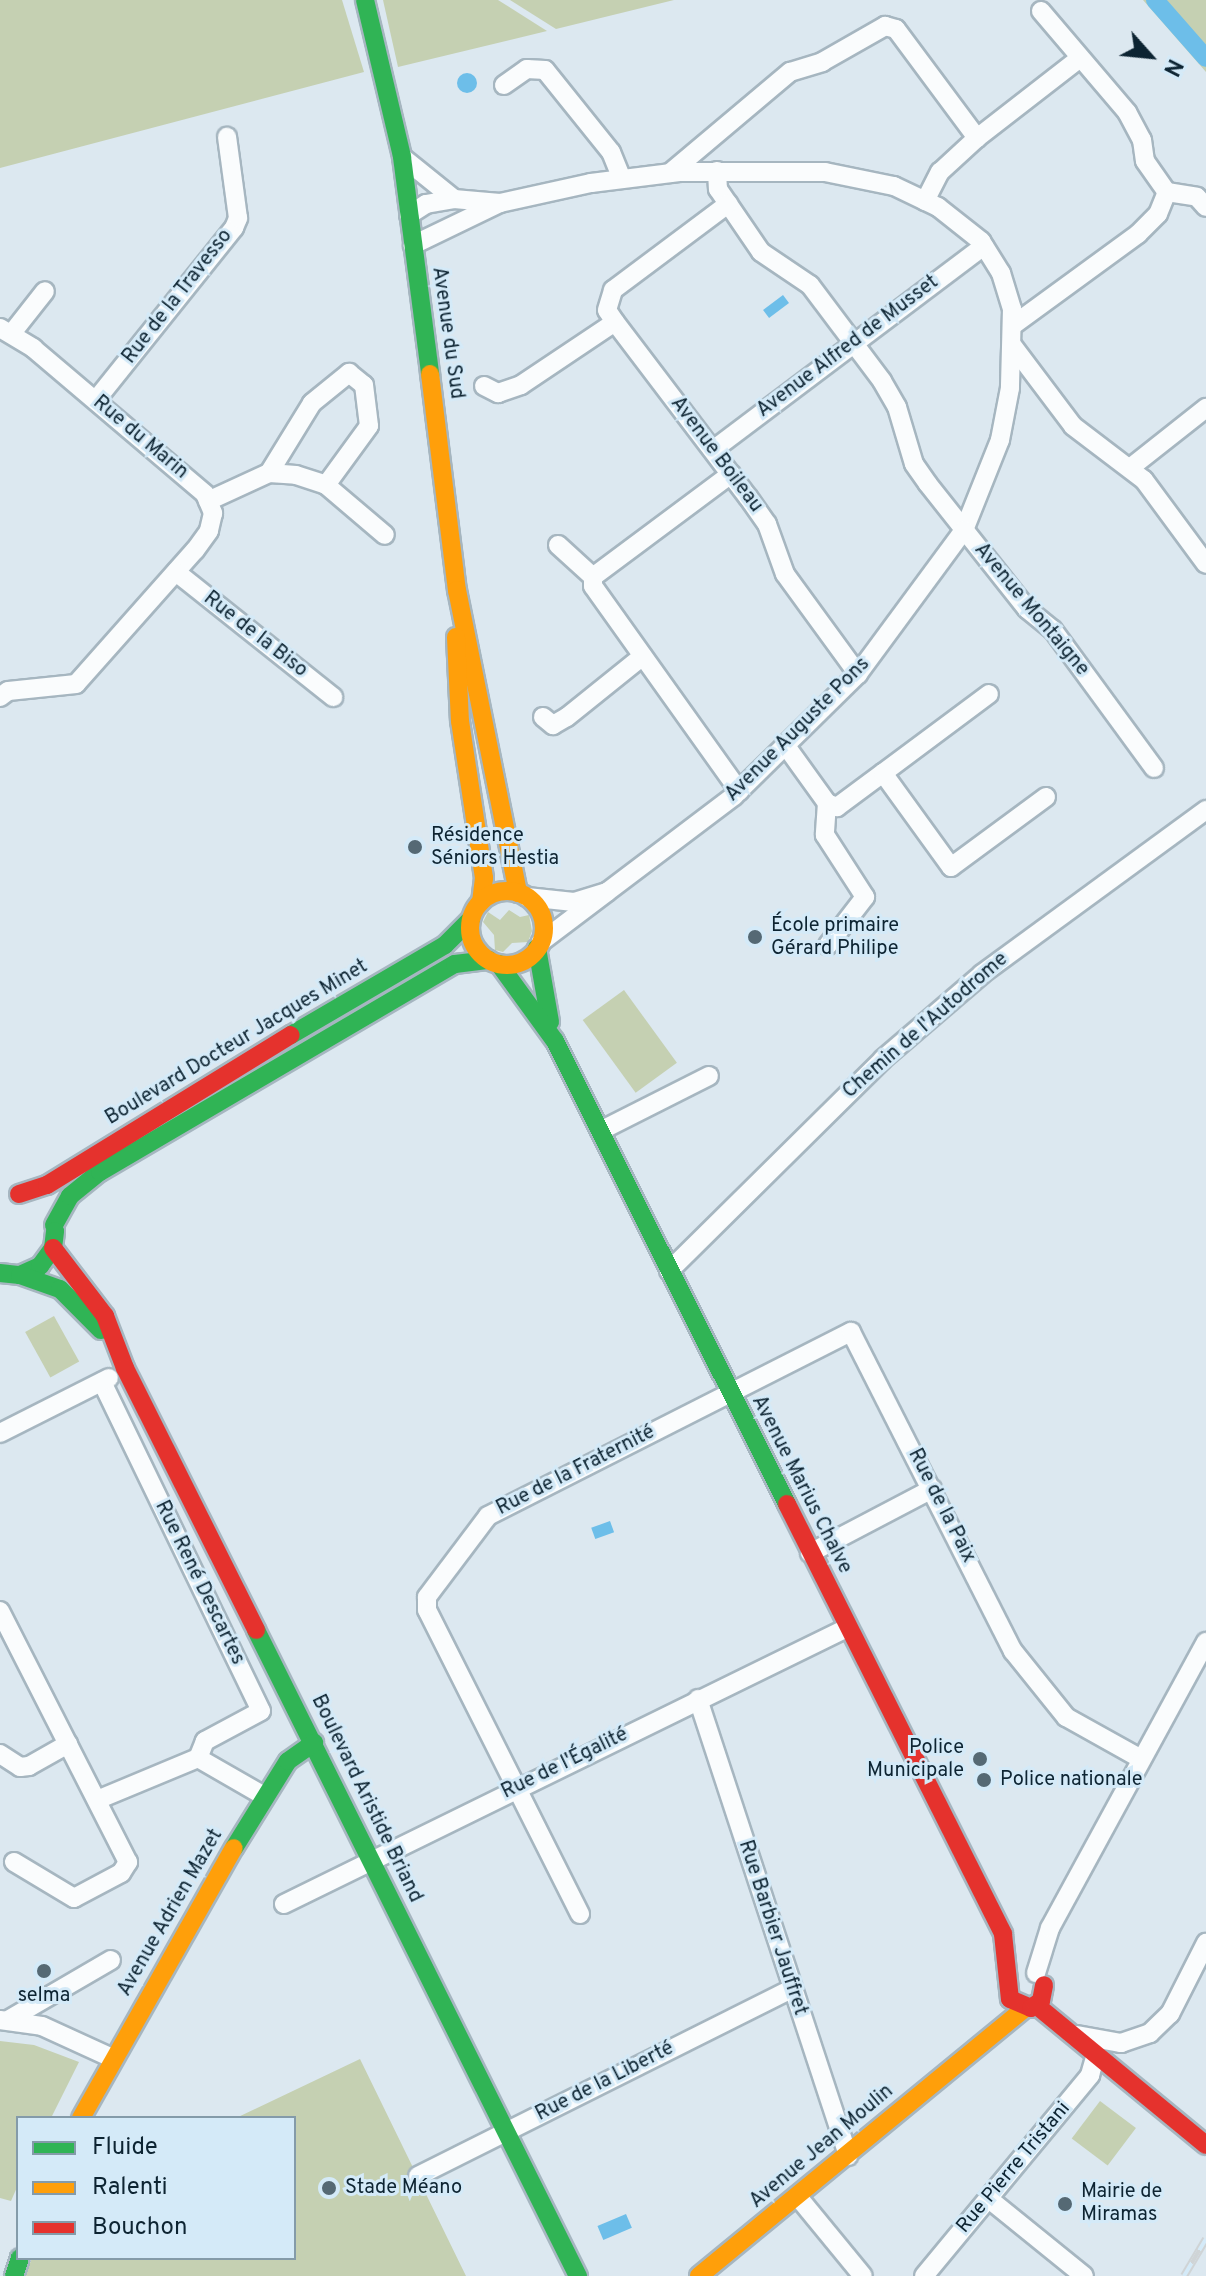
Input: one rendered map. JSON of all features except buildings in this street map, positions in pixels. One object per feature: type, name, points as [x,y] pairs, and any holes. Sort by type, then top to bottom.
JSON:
[{"type":"main road","name":"Avenue du Sud","points":[[365,0],[402,157],[457,590],[460,721],[484,878],[481,902]]},
{"type":"main road","name":"Avenue du Sud","points":[[457,590],[476,670],[488,764],[522,895]]},
{"type":"main road","points":[[498,892],[522,895],[542,917],[539,945],[520,962],[494,962],[471,938],[471,919],[481,902],[498,892]]},
{"type":"main road","name":"Boulevard Docteur Jacques Minet","points":[[10,1195],[47,1185],[214,1079],[445,945],[471,919]]},
{"type":"main road","name":"Avenue Marius Chalve","points":[[539,945],[555,1041]]},
{"type":"main road","name":"Avenue Marius Chalve","points":[[494,962],[555,1041],[1008,1949],[1036,1976],[1100,2054]]},
{"type":"main road","name":"Boulevard Docteur Jacques Minet","points":[[54,1225],[70,1196],[100,1172],[455,964],[494,962]]},
{"type":"main road","points":[[10,1195],[38,1201],[54,1225],[53,1248],[40,1266],[20,1275]]},
{"type":"main road","name":"Boulevard Aristide Briand","points":[[53,1248],[92,1296],[125,1368],[578,2276]]},
{"type":"main road","name":"Boulevard Aristide Briand","points":[[0,1273],[20,1275],[60,1289],[113,1342]]},
{"type":"main road","name":"Avenue Adrien Mazet","points":[[82,2116],[112,2058],[264,1796],[288,1761],[314,1743]]},
{"type":"main road","name":"Avenue Marius Chalve","points":[[1008,1949],[1008,1986]]},
{"type":"main road","points":[[1036,1976],[1008,1986],[1014,2004],[1030,2007],[1100,2054],[1206,2145]]},
{"type":"main road","points":[[1030,2007],[1036,1976]]},
{"type":"main road","name":"Avenue Jean Moulin","points":[[971,2049],[1008,1986]]},
{"type":"main road","name":"Avenue Jean Moulin","points":[[699,2276],[848,2156],[971,2049],[1030,2007]]},
{"type":"street","points":[[1041,11],[1127,112],[1142,140],[1145,161],[1167,192],[1197,197],[1206,207]]},
{"type":"street","points":[[670,173],[790,72],[822,62],[885,26],[896,29],[977,138]]},
{"type":"street","points":[[925,201],[940,172],[977,138],[1079,59]]},
{"type":"street","points":[[504,85],[527,69],[545,70],[611,152],[622,179]]},
{"type":"street","name":"Rue de la Travesso","points":[[96,400],[234,228],[238,218],[227,137]]},
{"type":"street","points":[[402,157],[454,199]]},
{"type":"street","name":"Avenue Montaigne","points":[[717,171],[718,189],[761,252],[810,285],[897,407],[914,464],[1027,609],[1053,630],[1154,768]]},
{"type":"street","name":"Avenue Auguste Pons","points":[[500,203],[622,179],[670,173],[825,172],[894,186],[925,201],[984,246],[1001,273],[1012,336],[1000,440],[964,530],[858,674],[739,791],[539,945]]},
{"type":"street","points":[[1167,192],[1158,214],[1138,234],[1012,336],[1073,426],[1130,468],[1206,564]]},
{"type":"street","points":[[409,215],[426,204],[454,199],[500,203]]},
{"type":"street","points":[[413,245],[500,203]]},
{"type":"street","points":[[484,386],[498,393],[521,385],[615,322],[607,310],[613,290],[728,204]]},
{"type":"street","name":"Avenue Alfred de Musset","points":[[713,450],[984,246]]},
{"type":"street","points":[[6,331],[45,291]]},
{"type":"street","name":"Avenue Boileau","points":[[615,322],[767,524],[785,574],[858,674]]},
{"type":"street","name":"Rue du Marin","points":[[6,331],[96,400],[208,501]]},
{"type":"street","points":[[0,697],[8,691],[76,684],[209,531],[213,513],[208,501],[269,473],[312,403],[349,373],[364,385],[369,426],[326,485]]},
{"type":"street","points":[[1130,468],[1206,408]]},
{"type":"street","points":[[269,473],[326,485],[385,535]]},
{"type":"street","points":[[593,577],[731,474]]},
{"type":"street","points":[[558,545],[593,577],[593,586],[739,791]]},
{"type":"street","name":"Rue de la Biso","points":[[176,572],[333,697]]},
{"type":"street","points":[[543,717],[553,725],[567,717],[643,656]]},
{"type":"street","points":[[786,746],[827,803],[837,807],[989,694]]},
{"type":"street","points":[[883,773],[951,867],[1046,797]]},
{"type":"street","points":[[827,803],[825,835],[865,897],[828,945]]},
{"type":"street","name":"Chemin de l'Autodrome","points":[[669,1271],[883,1059],[949,1002],[1206,810]]},
{"type":"street","points":[[522,895],[574,902],[607,892]]},
{"type":"street","points":[[600,1131],[709,1076]]},
{"type":"street","name":"Rue de la Paix","points":[[730,1393],[851,1332],[1013,1651],[1066,1717],[1141,1759]]},
{"type":"street","points":[[0,1433],[125,1368]]},
{"type":"street","name":"Rue René Descartes","points":[[102,1382],[261,1711],[205,1741],[198,1758]]},
{"type":"street","name":"Rue de la Fraternité","points":[[519,1787],[427,1610],[427,1597],[488,1516],[730,1393]]},
{"type":"street","points":[[810,1553],[932,1489]]},
{"type":"street","points":[[0,1611],[128,1862],[121,1873],[74,1898],[14,1862]]},
{"type":"street","name":"Rue de l'Égalité","points":[[284,1904],[371,1858],[847,1628]]},
{"type":"street","points":[[1036,1976],[1050,1928],[1206,1642]]},
{"type":"street","name":"Rue Barbier Jauffret","points":[[698,1699],[848,2156]]},
{"type":"street","points":[[0,1754],[20,1767],[29,1766],[68,1744]]},
{"type":"street","points":[[97,1800],[198,1758],[264,1796]]},
{"type":"street","points":[[519,1787],[580,1914]]},
{"type":"street","points":[[1100,2054],[1157,2029],[1170,2014],[1206,1943]]},
{"type":"street","points":[[4,2020],[111,1960]]},
{"type":"street","name":"Rue de la Liberté","points":[[418,2176],[791,1989]]},
{"type":"street","points":[[4,2020],[42,2026],[112,2058]]},
{"type":"street","name":"Rue Pierre Tristani","points":[[924,2276],[1090,2075],[1100,2054]]},
{"type":"street","points":[[798,2197],[863,2276]]},
{"type":"street","points":[[989,2199],[1084,2276]]},
{"type":"green space","points":[[0,0],[342,0],[364,72],[0,168]]},
{"type":"green space","points":[[383,0],[498,0],[547,31],[398,67]]},
{"type":"green space","points":[[510,0],[674,0],[556,29]]},
{"type":"green space","points":[[1143,0],[1206,0],[1206,72]]},
{"type":"green space","points":[[509,910],[520,917],[529,915],[532,931],[528,942],[512,943],[503,952],[495,950],[494,935],[483,922],[488,912],[500,920]]},
{"type":"green space","points":[[624,990],[677,1063],[636,1093],[583,1020]]},
{"type":"green space","points":[[54,1316],[79,1361],[50,1377],[25,1332]]},
{"type":"green space","points":[[0,2041],[34,2045],[79,2062],[52,2116],[16,2116],[16,2190],[11,2201],[0,2198]]},
{"type":"green space","points":[[360,2059],[466,2276],[25,2276],[31,2260],[296,2260],[296,2116],[240,2116]]},
{"type":"green space","points":[[1100,2101],[1136,2128],[1108,2166],[1072,2139]]},
{"type":"water","points":[[467,73],[474,76],[477,83],[474,90],[467,93],[460,90],[457,83],[460,76]]},
{"type":"water","points":[[783,295],[789,303],[769,318],[763,310]]},
{"type":"water","points":[[610,1521],[614,1532],[595,1539],[591,1528]]},
{"type":"water","points":[[626,2214],[632,2228],[603,2240],[597,2226]]},
{"type":"waterway","points":[[1155,0],[1206,58]]},
{"type":"railway","points":[[1184,2276],[1206,2239]]},
{"type":"traffic: fast","points":[[365,0],[402,157],[430,374]]},
{"type":"traffic: fast","points":[[291,1035],[445,945],[471,919]]},
{"type":"traffic: fast","points":[[537,948],[550,1022]]},
{"type":"traffic: fast","points":[[54,1225],[70,1196],[100,1172],[455,964],[489,960]]},
{"type":"traffic: fast","points":[[499,964],[555,1041],[787,1504]]},
{"type":"traffic: fast","points":[[0,1273],[20,1275],[40,1266],[53,1248],[55,1231]]},
{"type":"traffic: fast","points":[[20,1275],[60,1289],[101,1330]]},
{"type":"traffic: fast","points":[[256,1630],[578,2276]]},
{"type":"traffic: fast","points":[[234,1848],[288,1761],[314,1743]]},
{"type":"traffic: fast","points":[[14,2276],[19,2260]]},
{"type":"traffic: slow","points":[[430,374],[457,590],[518,893]]},
{"type":"traffic: slow","points":[[456,637],[460,721],[484,878],[481,902]]},
{"type":"traffic: slow","points":[[507,891],[521,894],[533,902],[541,914],[544,928],[541,942],[533,954],[521,962],[507,965],[493,962],[481,954],[473,942],[470,928],[473,914],[481,902],[493,894],[507,891]]},
{"type":"traffic: slow","points":[[82,2116],[234,1848]]},
{"type":"traffic: slow","points":[[699,2276],[1025,2008]]},
{"type":"traffic: jam","points":[[19,1194],[47,1185],[291,1035]]},
{"type":"traffic: jam","points":[[53,1248],[105,1316],[125,1368],[256,1630]]},
{"type":"traffic: jam","points":[[787,1504],[1003,1934],[1010,1999],[1031,2008],[1041,2001],[1044,1985]]},
{"type":"traffic: jam","points":[[1036,2005],[1206,2145]]},
{"type":"place","name":"Résidence Séniors Hestia","points":[[415,847]]},
{"type":"place","name":"École primaire Gérard Philipe","points":[[755,937]]},
{"type":"place","name":"Police Municipale","points":[[980,1759]]},
{"type":"place","name":"Police nationale","points":[[984,1780]]},
{"type":"place","name":"selma","points":[[44,1971]]},
{"type":"place","name":"Stade Méano","points":[[329,2188]]},
{"type":"place","name":"Mairie de Miramas","points":[[1065,2204]]}]
